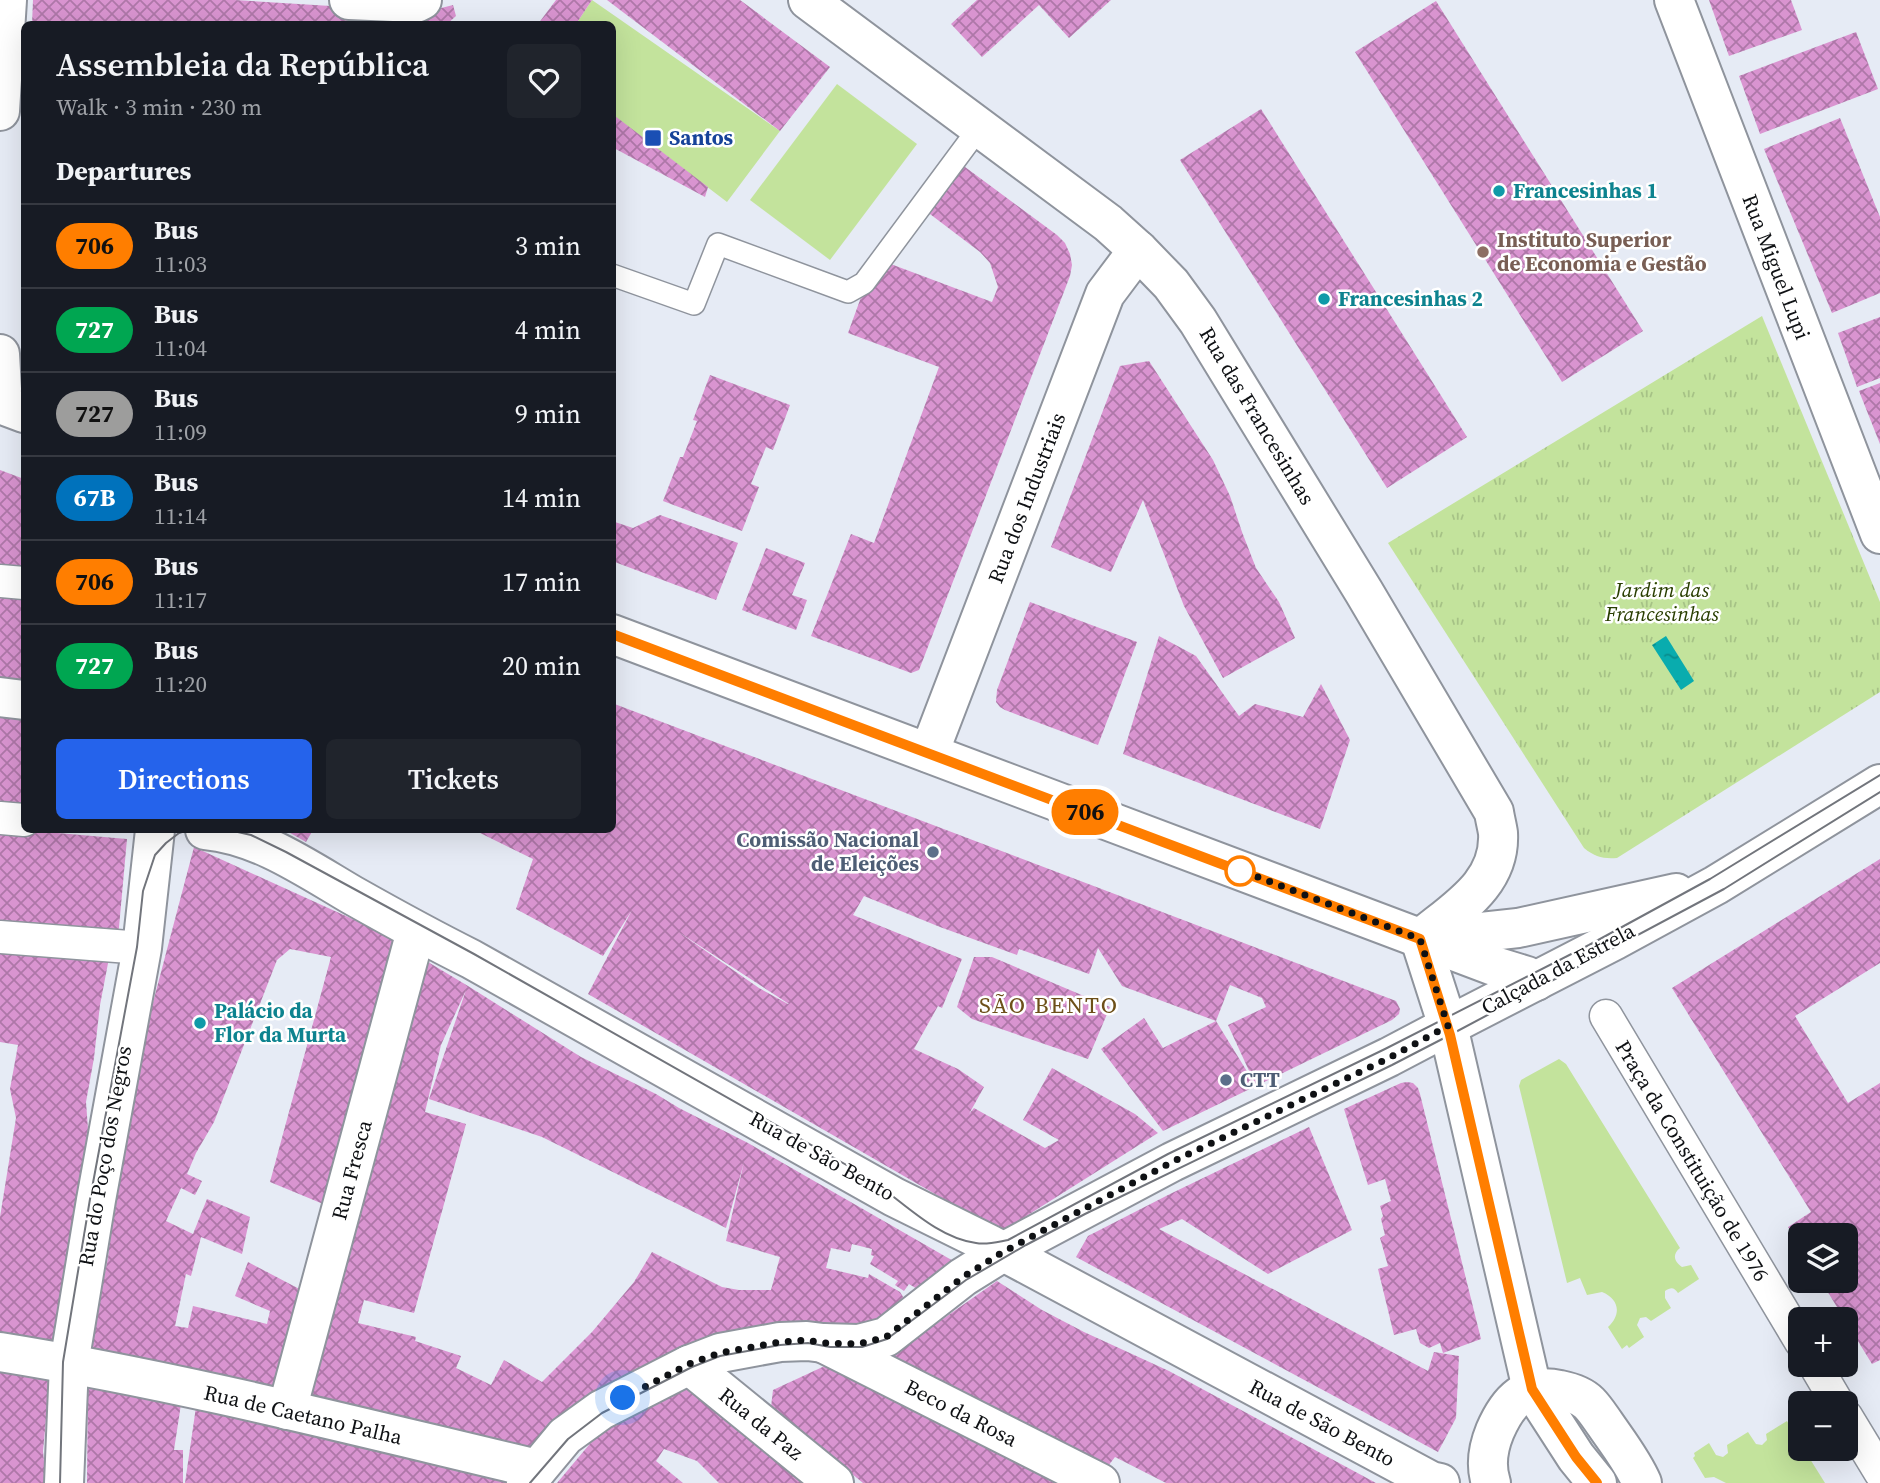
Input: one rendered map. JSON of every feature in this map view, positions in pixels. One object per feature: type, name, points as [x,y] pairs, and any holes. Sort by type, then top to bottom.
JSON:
[{"type":"street","points":[[0,111],[8,0]]},
{"type":"street","points":[[349,0],[418,1]]},
{"type":"street","name":"Rua das Francesinhas","points":[[808,0],[1108,223],[1171,284],[1198,321],[1494,811],[1498,836],[1490,870],[1481,886],[1469,901],[1420,939]]},
{"type":"street","name":"Rua Miguel Lupi","points":[[1674,0],[1880,534]]},
{"type":"street","name":"Rua dos Industriais","points":[[929,753],[1105,294],[1138,250]]},
{"type":"street","points":[[0,354],[0,404],[21,412]]},
{"type":"street","points":[[0,581],[21,583]]},
{"type":"street","points":[[616,636],[1536,981]]},
{"type":"street","points":[[0,698],[21,700]]},
{"type":"street","name":"Calçada da Estrela","points":[[531,1476],[565,1436],[601,1410],[689,1364],[720,1353],[780,1342],[807,1340],[859,1344],[886,1337],[963,1277],[1003,1252],[1172,1162],[1389,1058],[1716,885],[1880,784]]},
{"type":"street","points":[[0,818],[21,820]]},
{"type":"street","name":"Rua do Poço dos Negros","points":[[65,1483],[69,1363],[142,947],[155,833]]},
{"type":"street","name":"Rua de São Bento","points":[[228,833],[287,857],[416,932],[471,959],[847,1172],[1440,1483]]},
{"type":"street","points":[[1420,939],[1518,928],[1716,885]]},
{"type":"street","name":"Rua Fresca","points":[[287,1409],[416,932]]},
{"type":"street","points":[[0,936],[142,947]]},
{"type":"street","points":[[1420,939],[1448,1026],[1532,1389],[1576,1457],[1597,1483]]},
{"type":"street","name":"Praça da Constituição de 1976","points":[[1606,1016],[1788,1320]]},
{"type":"street","name":"Beco da Rosa","points":[[823,1343],[1100,1483]]},
{"type":"street","name":"Rua de Caetano Palha","points":[[0,1352],[69,1363],[287,1409],[531,1476]]},
{"type":"street","name":"Rua da Paz","points":[[689,1364],[834,1483]]},
{"type":"street","points":[[1460,1483],[1479,1470],[1490,1468],[1499,1422],[1511,1403],[1532,1389],[1547,1387],[1573,1393],[1588,1401],[1623,1450],[1642,1483]]},
{"type":"street","points":[[1858,1436],[1880,1472]]},
{"type":"lane","points":[[616,276],[694,304],[718,244],[849,292],[864,283],[979,128]]},
{"type":"green space","points":[[592,0],[780,131],[727,202],[616,117],[616,21],[578,21]]},
{"type":"green space","points":[[837,84],[917,144],[830,260],[750,200]]},
{"type":"green space","name":"Jardim das Francesinhas","points":[[1762,316],[1880,602],[1880,692],[1617,858],[1599,857],[1584,848],[1388,543]]},
{"type":"green space","points":[[1559,1059],[1566,1064],[1680,1248],[1675,1255],[1677,1263],[1682,1267],[1691,1265],[1699,1279],[1678,1293],[1672,1288],[1665,1291],[1665,1298],[1671,1308],[1651,1321],[1646,1317],[1640,1318],[1637,1325],[1644,1337],[1629,1348],[1627,1345],[1622,1349],[1608,1327],[1617,1312],[1612,1299],[1602,1292],[1587,1295],[1580,1278],[1567,1283],[1519,1086],[1521,1080]]},
{"type":"green space","points":[[1787,1421],[1788,1461],[1811,1461],[1825,1483],[1726,1483],[1714,1477],[1705,1478],[1693,1458],[1694,1453],[1709,1443],[1716,1455],[1723,1457],[1728,1453],[1727,1445],[1748,1432],[1756,1444],[1762,1445],[1767,1440],[1766,1434]]},
{"type":"water","points":[[1666,636],[1694,681],[1681,690],[1652,645]]},
{"type":"building","points":[[33,0],[235,0],[363,8],[414,15],[453,5],[456,16],[450,21],[32,21]]},
{"type":"building","points":[[556,0],[592,0],[578,21],[540,21]]},
{"type":"building","points":[[607,0],[740,0],[830,67],[780,131]]},
{"type":"building","points":[[977,0],[1111,0],[1069,38],[1039,5],[982,57],[951,24]]},
{"type":"building","points":[[1709,0],[1791,0],[1802,30],[1729,56]]},
{"type":"building","name":"Francesinhas 1","points":[[1436,1],[1643,331],[1562,382],[1355,52]]},
{"type":"building","points":[[1856,32],[1878,89],[1760,134],[1739,76]]},
{"type":"building","name":"Francesinhas 2","points":[[1261,109],[1467,437],[1387,488],[1180,160]]},
{"type":"building","points":[[616,117],[708,187],[705,197],[616,149]]},
{"type":"building","points":[[1840,118],[1880,217],[1880,293],[1832,313],[1764,149]]},
{"type":"building","points":[[961,164],[1057,235],[1065,243],[1072,265],[921,665],[919,670],[911,673],[811,636],[851,534],[874,543],[939,367],[848,333],[860,300],[888,263],[992,302],[998,287],[990,263],[980,252],[926,211]]},
{"type":"building","points":[[1880,317],[1880,378],[1857,387],[1838,333]]},
{"type":"building","points":[[1149,361],[1213,460],[1230,496],[1256,568],[1279,602],[1295,638],[1223,678],[1184,606],[1143,500],[1111,572],[1051,547],[1120,366]]},
{"type":"building","points":[[710,375],[790,405],[773,450],[766,447],[751,484],[759,487],[742,531],[663,501],[697,421],[693,420]]},
{"type":"building","points":[[1880,383],[1880,444],[1859,391]]},
{"type":"building","points":[[0,470],[21,478],[21,576],[0,574]]},
{"type":"building","points":[[660,515],[738,543],[716,600],[616,562],[616,522],[633,528]]},
{"type":"building","points":[[766,548],[805,563],[792,595],[807,600],[796,630],[742,610]]},
{"type":"building","points":[[0,592],[21,594],[21,691],[0,689]]},
{"type":"building","points":[[1030,602],[1137,642],[1098,745],[1005,710],[996,702],[997,690]]},
{"type":"building","points":[[1159,636],[1196,656],[1239,716],[1255,704],[1303,717],[1321,684],[1350,740],[1320,829],[1123,754]]},
{"type":"building","points":[[616,705],[1396,1001],[1400,1009],[1399,1014],[1392,1020],[1256,1086],[1228,1025],[1266,1007],[1262,998],[1230,985],[1216,1021],[1122,986],[1098,948],[1089,974],[1019,949],[1017,955],[864,896],[853,915],[962,959],[942,1008],[938,1006],[914,1049],[958,1069],[984,1087],[969,1114],[974,1108],[1045,1148],[1059,1140],[1023,1120],[1052,1068],[1135,1114],[1158,1133],[1001,1232],[588,994],[632,910],[603,956],[516,909],[533,859],[480,833],[616,833]],"holes":[[[677,931],[789,1004],[759,988]]]},
{"type":"building","points":[[0,711],[21,713],[21,811],[0,809]]},
{"type":"building","points":[[0,828],[21,830],[21,833],[127,839],[118,938],[0,928]]},
{"type":"building","points":[[290,833],[311,833],[306,842]]},
{"type":"building","points":[[194,847],[403,942],[328,1206],[270,1182],[331,957],[290,949],[277,960],[214,1122],[187,1174],[202,1181],[195,1195],[181,1188],[166,1221],[193,1234],[207,1199],[250,1217],[242,1254],[201,1237],[191,1276],[186,1274],[175,1326],[188,1328],[193,1306],[267,1324],[270,1311],[235,1296],[248,1262],[307,1293],[285,1394],[88,1354],[108,1258],[118,1157],[131,1086]]},
{"type":"building","points":[[1880,859],[1880,963],[1795,1016],[1848,1103],[1880,1083],[1880,1360],[1872,1364],[1858,1341],[1858,1307],[1837,1307],[1828,1293],[1858,1293],[1858,1223],[1794,1223],[1811,1212],[1672,988]]},
{"type":"building","points":[[0,947],[109,958],[86,1102],[88,1129],[54,1341],[0,1332],[0,1217],[16,1118],[10,1089],[18,1045],[0,1042]]},
{"type":"building","points":[[418,956],[581,1057],[748,1143],[955,1262],[922,1292],[909,1284],[904,1291],[895,1285],[898,1281],[870,1264],[874,1256],[871,1255],[872,1249],[852,1244],[850,1252],[831,1248],[826,1268],[868,1278],[869,1274],[900,1292],[909,1306],[877,1329],[812,1329],[531,1458],[300,1401]],"holes":[[[466,990],[429,1099],[542,1137],[726,1228],[744,1162],[726,1241],[780,1257],[771,1290],[722,1287],[652,1252],[634,1282],[592,1332],[542,1382],[504,1360],[491,1385],[456,1368],[461,1356],[415,1341],[416,1337],[358,1323],[364,1300],[414,1313],[466,1124],[425,1112],[441,1045]]]},
{"type":"building","points":[[974,957],[992,957],[1110,1007],[1088,1059],[972,1019],[957,1007]]},
{"type":"building","points":[[1144,1018],[1163,1048],[1216,1021],[1256,1086],[1163,1131],[1101,1049]]},
{"type":"building","points":[[1407,1082],[1413,1083],[1420,1094],[1481,1339],[1443,1353],[1440,1343],[1429,1348],[1420,1343],[1416,1329],[1394,1335],[1378,1269],[1388,1266],[1380,1238],[1385,1235],[1380,1206],[1391,1201],[1385,1179],[1368,1185],[1344,1109]]},
{"type":"building","points":[[1309,1127],[1352,1230],[1268,1274],[1182,1219],[1159,1229],[1428,1371],[1434,1352],[1459,1356],[1456,1418],[1438,1452],[1076,1257],[1088,1236]]},
{"type":"building","points":[[997,1281],[1042,1310],[1169,1371],[1376,1483],[1166,1483],[1115,1457],[1102,1474],[883,1361]]},
{"type":"building","points":[[0,1358],[51,1366],[43,1451],[46,1483],[0,1483]]},
{"type":"building","points":[[829,1364],[1074,1483],[863,1483],[771,1407],[773,1390]]},
{"type":"building","points":[[88,1379],[181,1404],[174,1450],[183,1450],[183,1483],[87,1483]]},
{"type":"building","points":[[694,1382],[818,1483],[719,1483],[697,1461],[664,1449],[656,1461],[683,1483],[557,1483],[604,1427]]},
{"type":"building","points":[[196,1407],[515,1483],[185,1483]]},
{"type":"tram line","points":[[242,833],[286,852],[474,954],[850,1167],[950,1236],[984,1244],[1008,1240],[1168,1154],[1385,1049],[1589,945],[1710,879],[1880,775]]},
{"type":"tram line","points":[[530,1483],[568,1439],[602,1413],[692,1367],[720,1356],[780,1345],[808,1343],[830,1347],[862,1347],[887,1339],[966,1280],[1026,1245],[1450,1035],[1724,889],[1880,792]]},
{"type":"tram line","points":[[60,1483],[63,1362],[137,947],[143,891],[155,855],[179,833]]},
{"type":"bus line","name":"706","points":[[616,636],[1420,939],[1450,1035],[1532,1389],[1576,1457],[1597,1483]]},
{"type":"place","name":"Santos","points":[[653,138]]},
{"type":"place","name":"Francesinhas 1","points":[[1499,191]]},
{"type":"place","name":"Instituto Superior de Economia e Gestão","points":[[1483,252]]},
{"type":"place","name":"Francesinhas 2","points":[[1324,299]]},
{"type":"place","name":"Comissão Nacional de Eleições","points":[[933,852]]},
{"type":"place","name":"Palácio da Flor da Murta","points":[[200,1023]]},
{"type":"place","name":"CTT","points":[[1226,1080]]},
{"type":"district","name":"SÃO BENTO","points":[[1049,1005]]},
{"type":"route","points":[[623,1398],[689,1364],[720,1353],[780,1342],[807,1340],[859,1344],[886,1337],[963,1277],[1003,1252],[1172,1162],[1389,1058],[1448,1026],[1420,939],[1237,869],[1240,871]]}]
